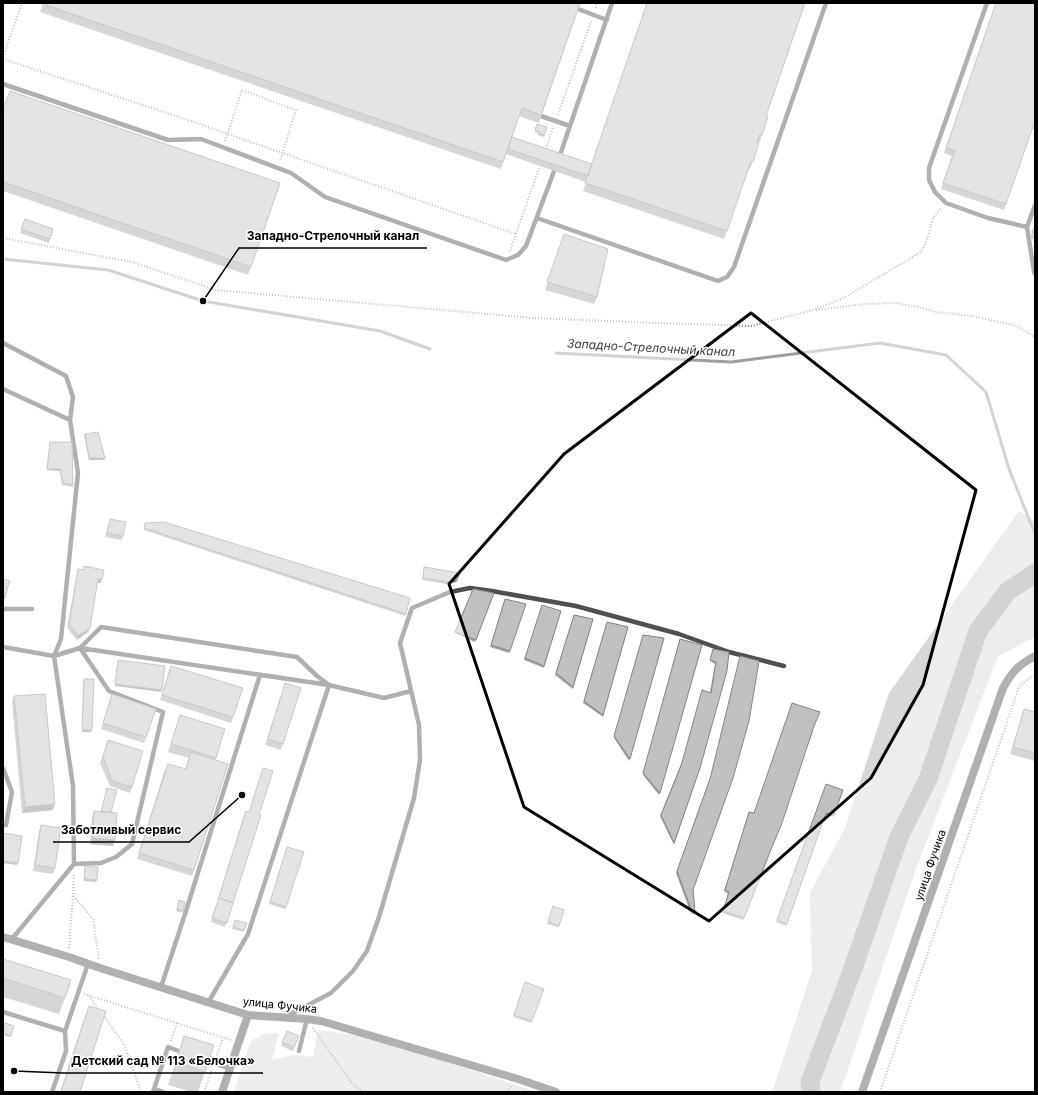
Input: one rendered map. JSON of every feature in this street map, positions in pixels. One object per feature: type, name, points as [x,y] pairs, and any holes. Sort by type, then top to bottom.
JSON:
[{"type":"street","name":"улица Фучика","points":[[862,1092],[1003,688],[1012,673],[1023,663],[1035,656]]},
{"type":"street","name":"улица Фучика","points":[[7,938],[248,1015],[307,1019],[329,1023],[556,1092]]},
{"type":"street","points":[[222,1092],[248,1015]]},
{"type":"lane","points":[[3,84],[168,140],[201,140],[291,173],[325,197],[506,260],[518,254],[526,246],[570,126],[612,3]]},
{"type":"lane","points":[[537,218],[718,281],[727,277],[734,267],[826,3]]},
{"type":"lane","points":[[987,3],[929,168],[929,180],[935,192],[946,203],[988,218],[1027,227]]},
{"type":"lane","points":[[578,9],[607,20]]},
{"type":"lane","points":[[541,116],[570,126]]},
{"type":"lane","points":[[1035,205],[1027,227],[1035,274]]},
{"type":"lane","points":[[3,344],[66,376],[73,397],[70,420],[78,472],[60,639],[54,656],[73,786],[74,864],[7,938]]},
{"type":"lane","points":[[3,389],[70,420]]},
{"type":"lane","points":[[284,1018],[331,993],[354,970],[367,951],[379,918],[414,798],[420,760],[419,725],[400,643],[412,608],[450,592],[470,588],[576,606],[679,634],[729,652],[784,666]]},
{"type":"lane","points":[[3,609],[32,610]]},
{"type":"lane","points":[[80,648],[101,627],[297,657],[329,685]]},
{"type":"lane","points":[[3,647],[54,656],[80,648],[329,685],[384,698],[411,691]]},
{"type":"lane","points":[[74,864],[101,863],[116,857],[132,844],[163,712],[109,691],[80,648]]},
{"type":"lane","points":[[161,987],[260,675]]},
{"type":"lane","points":[[208,1003],[248,934],[329,685]]},
{"type":"lane","points":[[3,768],[12,792],[6,825],[3,824]]},
{"type":"lane","points":[[52,1092],[66,1051],[65,1031],[88,964]]},
{"type":"lane","points":[[3,1012],[65,1031]]},
{"type":"lane","points":[[299,1051],[307,1019]]},
{"type":"lane","points":[[163,1092],[153,1090],[168,1047],[188,1054]]},
{"type":"lane","points":[[201,1059],[230,1069]]},
{"type":"path","points":[[22,3],[3,58],[173,115],[516,234]]},
{"type":"path","points":[[546,149],[597,3]]},
{"type":"path","points":[[223,148],[242,90],[296,110],[278,168]]},
{"type":"path","points":[[506,260],[541,163]]},
{"type":"path","points":[[3,238],[132,262],[216,290],[533,318],[752,326],[813,310],[842,299],[922,252],[934,218],[946,203]]},
{"type":"path","points":[[813,310],[864,304],[896,303],[918,306],[936,312],[972,316],[1018,326],[1035,337]]},
{"type":"path","points":[[880,1092],[1019,687],[1025,681],[1035,676]]},
{"type":"path","points":[[69,957],[74,864]]},
{"type":"path","points":[[73,895],[93,919],[100,968]]},
{"type":"path","points":[[78,992],[238,1043]]},
{"type":"path","points":[[89,995],[124,1044],[141,1092]]},
{"type":"path","points":[[307,1019],[351,1082],[362,1092]]},
{"type":"path","points":[[168,1047],[177,1023]]},
{"type":"highlighted area","points":[[751,313],[976,490],[923,685],[871,778],[709,921],[524,807],[449,584],[564,454]]},
{"type":"shaded area","points":[[1019,511],[1035,521],[1035,637],[998,656],[917,866],[840,1092],[772,1092],[812,971],[810,893],[845,828],[889,693]]},
{"type":"shaded area","points":[[318,1030],[373,1038],[537,1092],[234,1092],[251,1041],[263,1034],[279,1033],[272,1060],[294,1055],[313,1057]]},
{"type":"building","points":[[580,3],[541,115],[522,108],[503,162],[43,4]]},
{"type":"building","points":[[647,3],[805,3],[766,116],[768,117],[762,135],[760,134],[757,142],[759,143],[753,162],[751,161],[727,231],[585,183]]},
{"type":"building","points":[[996,3],[1035,3],[1035,121],[1006,204],[943,183],[955,151],[946,148]]},
{"type":"building","points":[[10,91],[280,183],[251,267],[3,182],[3,108]]},
{"type":"building","points":[[537,124],[547,127],[544,135],[535,130]]},
{"type":"building","points":[[512,137],[592,164],[588,176],[508,149]]},
{"type":"building","points":[[25,219],[53,229],[50,239],[21,229]]},
{"type":"building","points":[[1035,225],[1035,233],[1032,233]]},
{"type":"building","points":[[564,234],[608,249],[597,297],[547,282]]},
{"type":"building","points":[[98,432],[105,458],[89,458],[85,434]]},
{"type":"building","points":[[50,442],[72,442],[73,485],[63,483],[60,469],[47,469]]},
{"type":"building","points":[[110,519],[126,522],[123,536],[107,533]]},
{"type":"building","points":[[164,522],[410,598],[406,614],[144,528],[145,523]]},
{"type":"building","points":[[84,566],[104,570],[102,579],[98,579],[90,628],[78,636],[69,624],[78,569],[84,570]]},
{"type":"building","points":[[424,567],[460,573],[457,580],[447,582],[423,578]]},
{"type":"building","points":[[3,579],[10,581],[4,599],[3,599]]},
{"type":"building","points":[[473,589],[494,593],[476,640],[455,632]]},
{"type":"building","points":[[505,599],[526,604],[510,651],[491,645]]},
{"type":"building","points":[[542,605],[561,611],[544,666],[525,658]]},
{"type":"building","points":[[574,615],[593,619],[573,687],[556,673]]},
{"type":"building","points":[[607,622],[628,627],[603,715],[584,701]]},
{"type":"building","points":[[643,635],[664,638],[630,759],[614,736]]},
{"type":"building","points":[[680,639],[702,645],[660,793],[643,773]]},
{"type":"building","points":[[713,649],[729,652],[727,671],[700,768],[674,843],[661,815],[681,766],[702,690],[711,693],[716,662],[710,660]]},
{"type":"building","points":[[740,656],[759,661],[749,721],[733,778],[693,890],[695,912],[692,912],[677,871],[710,779]]},
{"type":"building","points":[[118,660],[165,666],[162,690],[115,684]]},
{"type":"building","points":[[171,666],[243,688],[233,717],[162,695]]},
{"type":"building","points":[[84,679],[94,679],[92,730],[82,730]]},
{"type":"building","points":[[285,683],[301,688],[283,744],[268,739]]},
{"type":"building","points":[[45,694],[55,804],[25,807],[14,696]]},
{"type":"building","points":[[112,694],[156,709],[146,737],[103,723]]},
{"type":"building","points":[[792,703],[820,712],[782,823],[744,918],[723,911],[729,892],[725,890],[749,812],[754,813]]},
{"type":"building","points":[[1024,709],[1035,712],[1035,753],[1013,747]]},
{"type":"building","points":[[180,715],[225,729],[216,758],[171,744]]},
{"type":"building","points":[[108,740],[143,751],[132,787],[112,781],[103,757]]},
{"type":"building","points":[[191,752],[228,764],[194,870],[139,853],[168,764],[186,769]]},
{"type":"building","points":[[263,768],[273,771],[259,815],[261,815],[233,903],[219,898],[218,900],[246,811],[249,812]]},
{"type":"building","points":[[826,784],[843,790],[834,815],[826,813],[787,924],[777,920]]},
{"type":"building","points":[[107,788],[117,790],[111,812],[101,812]]},
{"type":"building","points":[[94,811],[117,813],[115,840],[92,838]]},
{"type":"building","points":[[41,825],[61,828],[55,868],[35,865]]},
{"type":"building","points":[[3,833],[22,836],[18,863],[3,861]]},
{"type":"building","points":[[287,847],[304,852],[286,907],[270,902]]},
{"type":"building","points":[[85,866],[98,867],[97,880],[84,879]]},
{"type":"building","points":[[219,898],[233,903],[227,923],[212,918]]},
{"type":"building","points":[[179,900],[185,902],[183,911],[177,909]]},
{"type":"building","points":[[553,906],[564,910],[559,926],[548,922]]},
{"type":"building","points":[[235,920],[247,923],[244,930],[233,927]]},
{"type":"building","points":[[3,959],[71,980],[65,998],[3,978]]},
{"type":"building","points":[[525,982],[544,989],[532,1021],[514,1015]]},
{"type":"building","points":[[89,1006],[106,1011],[80,1092],[61,1092]]},
{"type":"building","points":[[5,1023],[14,1026],[11,1036],[3,1033]]},
{"type":"building","points":[[287,1031],[299,1036],[294,1047],[282,1042]]},
{"type":"building","points":[[184,1036],[214,1045],[205,1072],[176,1062]]},
{"type":"waterway","name":"Западно-Стрелочный канал","points":[[3,259],[108,270],[203,301],[380,331],[430,349]]},
{"type":"waterway","name":"Западно-Стрелочный канал","points":[[556,353],[731,362],[880,343],[946,355],[986,392],[1009,469],[1035,534]]},
{"type":"waterway","points":[[811,1092],[810,1082],[852,971],[899,837],[928,779],[978,631],[1008,591],[1035,573]]},
{"type":"place","name":"Западно-Стрелочный канал","points":[[203,301]]},
{"type":"place","name":"Заботливый сервис","points":[[242,795]]},
{"type":"place","name":"Детский сад № 113 «Белочка»","points":[[14,1071]]}]
